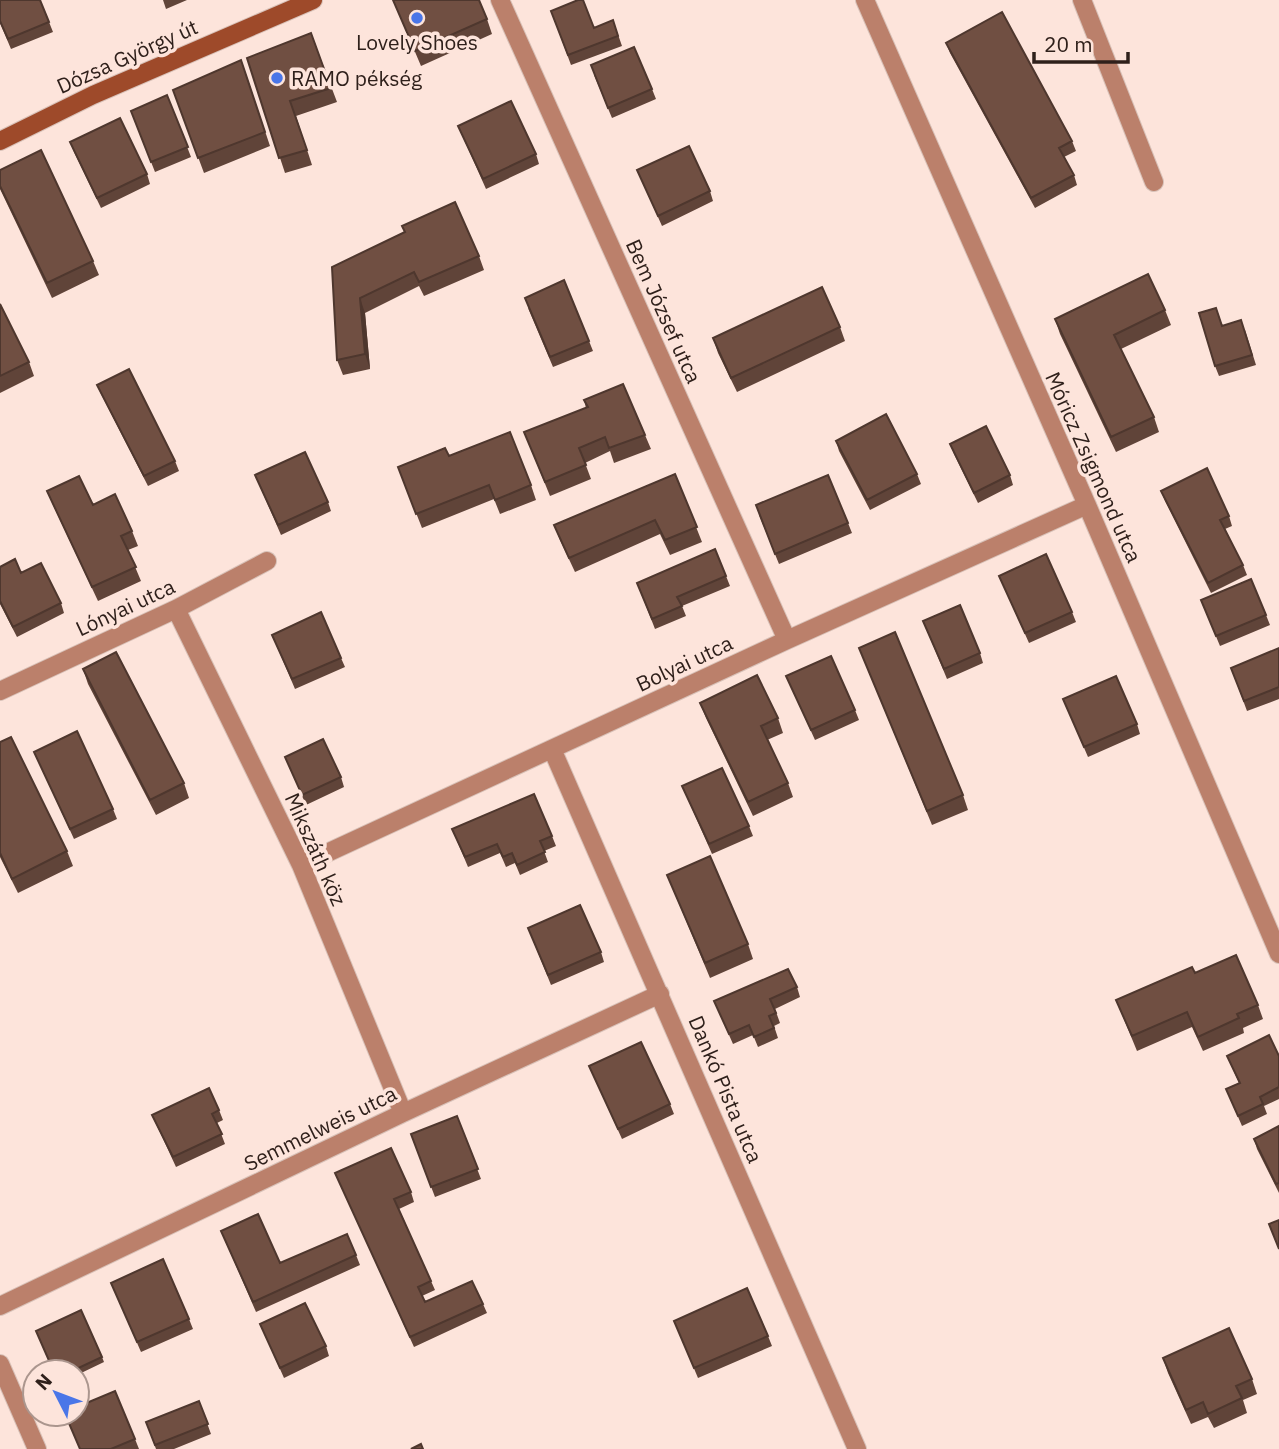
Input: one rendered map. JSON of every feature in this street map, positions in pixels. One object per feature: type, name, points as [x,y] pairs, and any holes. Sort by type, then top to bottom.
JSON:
[{"type":"main road","name":"Dózsa György út","points":[[0,141],[93,95],[313,0]]},
{"type":"street","name":"Bem József utca","points":[[500,0],[787,640]]},
{"type":"street","name":"Móricz Zsigmond utca","points":[[865,0],[1087,505],[1279,954]]},
{"type":"street","points":[[1082,0],[1154,181]]},
{"type":"street","name":"Bolyai utca","points":[[301,864],[1087,505]]},
{"type":"street","name":"Lónyai utca","points":[[0,691],[176,609],[267,561]]},
{"type":"street","name":"Mikszáth köz","points":[[176,609],[301,864],[403,1113]]},
{"type":"street","name":"Dankó Pista utca","points":[[552,749],[857,1449]]},
{"type":"street","name":"Semmelweis utca","points":[[0,1306],[403,1113],[660,994]]},
{"type":"street","points":[[0,1364],[37,1449]]},
{"type":"building","points":[[0,0],[40,0],[49,22],[8,39],[0,21]]},
{"type":"building","points":[[393,0],[479,0],[487,19],[415,51]]},
{"type":"building","points":[[583,0],[594,28],[613,20],[618,36],[568,55],[551,11]]},
{"type":"building","points":[[1002,12],[1072,141],[1059,148],[1074,175],[1031,198],[946,43]]},
{"type":"building","points":[[311,33],[331,88],[290,101],[307,150],[279,158],[247,58]]},
{"type":"building","points":[[634,47],[652,89],[608,108],[591,65]]},
{"type":"building","points":[[241,60],[265,132],[198,158],[173,90]]},
{"type":"building","points":[[167,95],[188,147],[151,162],[131,111]]},
{"type":"building","points":[[511,101],[536,154],[483,179],[458,126]]},
{"type":"building","points":[[120,118],[147,174],[97,198],[70,142]]},
{"type":"building","points":[[689,146],[710,191],[658,216],[637,170]]},
{"type":"building","points":[[41,150],[93,261],[47,283],[0,186],[0,170]]},
{"type":"building","points":[[455,202],[479,256],[419,282],[414,272],[360,298],[365,354],[337,360],[332,267],[405,232],[402,226]]},
{"type":"building","points":[[1148,274],[1165,310],[1114,335],[1154,417],[1111,437],[1055,319]]},
{"type":"building","points":[[564,280],[589,341],[550,357],[525,298]]},
{"type":"building","points":[[822,287],[840,327],[731,378],[713,338]]},
{"type":"building","points":[[0,304],[29,362],[0,376]]},
{"type":"building","points":[[1216,308],[1222,326],[1241,320],[1252,355],[1215,366],[1199,313]]},
{"type":"building","points":[[129,369],[175,461],[144,476],[97,385]]},
{"type":"building","points":[[623,384],[645,435],[609,448],[605,437],[579,448],[586,465],[545,482],[524,432],[588,407],[584,400]]},
{"type":"building","points":[[886,414],[917,474],[867,500],[836,441]]},
{"type":"building","points":[[986,426],[1010,475],[974,493],[950,444]]},
{"type":"building","points":[[510,432],[531,485],[495,500],[489,485],[416,514],[398,467],[445,448],[449,456]]},
{"type":"building","points":[[305,452],[328,502],[278,525],[255,475]]},
{"type":"building","points":[[1207,468],[1229,516],[1220,520],[1243,565],[1208,583],[1161,491]]},
{"type":"building","points":[[675,474],[697,527],[665,540],[655,520],[569,558],[554,525]]},
{"type":"building","points":[[828,475],[848,523],[775,554],[756,505]]},
{"type":"building","points":[[79,476],[93,505],[115,494],[132,531],[121,536],[136,567],[92,587],[47,491]]},
{"type":"building","points":[[715,549],[726,576],[677,597],[682,606],[652,619],[637,583]]},
{"type":"building","points":[[1046,554],[1072,612],[1025,633],[999,576]]},
{"type":"building","points":[[15,559],[21,573],[41,563],[61,603],[13,627],[0,601],[0,567]]},
{"type":"building","points":[[1251,579],[1266,615],[1216,636],[1201,600]]},
{"type":"building","points":[[960,605],[980,653],[944,669],[923,621]]},
{"type":"building","points":[[321,612],[341,658],[292,679],[272,635]]},
{"type":"building","points":[[895,632],[963,795],[927,811],[859,648]]},
{"type":"building","points":[[1279,648],[1279,687],[1244,701],[1231,668]]},
{"type":"building","points":[[116,652],[184,783],[150,800],[83,669]]},
{"type":"building","points":[[831,656],[855,710],[811,730],[786,676]]},
{"type":"building","points":[[757,675],[778,718],[761,726],[788,783],[748,802],[700,703]]},
{"type":"building","points":[[1116,676],[1137,724],[1084,747],[1063,699]]},
{"type":"building","points":[[77,731],[113,809],[70,829],[34,752]]},
{"type":"building","points":[[11,737],[67,851],[12,879],[0,853],[0,742]]},
{"type":"building","points":[[323,739],[341,777],[302,795],[285,757]]},
{"type":"building","points":[[722,768],[749,826],[709,844],[682,786]]},
{"type":"building","points":[[534,794],[552,836],[540,841],[545,852],[517,865],[512,853],[503,857],[497,844],[465,857],[452,829]]},
{"type":"building","points":[[710,856],[748,944],[705,963],[667,875]]},
{"type":"building","points":[[580,905],[601,952],[548,975],[528,928]]},
{"type":"building","points":[[1236,955],[1258,1005],[1237,1014],[1239,1018],[1198,1037],[1187,1012],[1132,1036],[1116,1000],[1192,967],[1195,973]]},
{"type":"building","points":[[788,969],[797,987],[770,999],[776,1013],[769,1016],[774,1028],[754,1037],[749,1025],[729,1034],[714,1001]]},
{"type":"building","points":[[1269,1035],[1279,1056],[1279,1087],[1260,1097],[1263,1104],[1238,1116],[1226,1089],[1240,1083],[1227,1056]]},
{"type":"building","points":[[641,1042],[670,1104],[618,1129],[589,1066]]},
{"type":"building","points":[[209,1088],[219,1110],[212,1114],[222,1134],[173,1157],[152,1115]]},
{"type":"building","points":[[457,1116],[478,1169],[431,1187],[411,1134]]},
{"type":"building","points":[[1279,1126],[1279,1183],[1276,1184],[1254,1139]]},
{"type":"building","points":[[391,1148],[411,1192],[394,1199],[431,1281],[418,1287],[425,1302],[472,1281],[483,1304],[410,1337],[335,1173]]},
{"type":"building","points":[[258,1214],[280,1263],[347,1234],[356,1255],[253,1302],[221,1231]]},
{"type":"building","points":[[1279,1220],[1279,1249],[1269,1224]]},
{"type":"building","points":[[163,1259],[189,1319],[137,1342],[111,1283]]},
{"type":"building","points":[[747,1288],[768,1336],[694,1368],[674,1321]]},
{"type":"building","points":[[305,1303],[326,1346],[280,1368],[260,1324]]},
{"type":"building","points":[[81,1310],[102,1357],[91,1362],[91,1358],[48,1358],[36,1331]]},
{"type":"building","points":[[1229,1328],[1252,1379],[1236,1386],[1242,1398],[1208,1414],[1203,1402],[1186,1410],[1163,1358]]},
{"type":"building","points":[[115,1391],[135,1439],[111,1449],[80,1449],[71,1428],[91,1428],[91,1401]]},
{"type":"building","points":[[199,1401],[208,1424],[155,1445],[146,1422]]},
{"type":"place","name":"Lovely Shoes","points":[[417,18]]},
{"type":"place","name":"RAMO pékség","points":[[277,78]]}]
